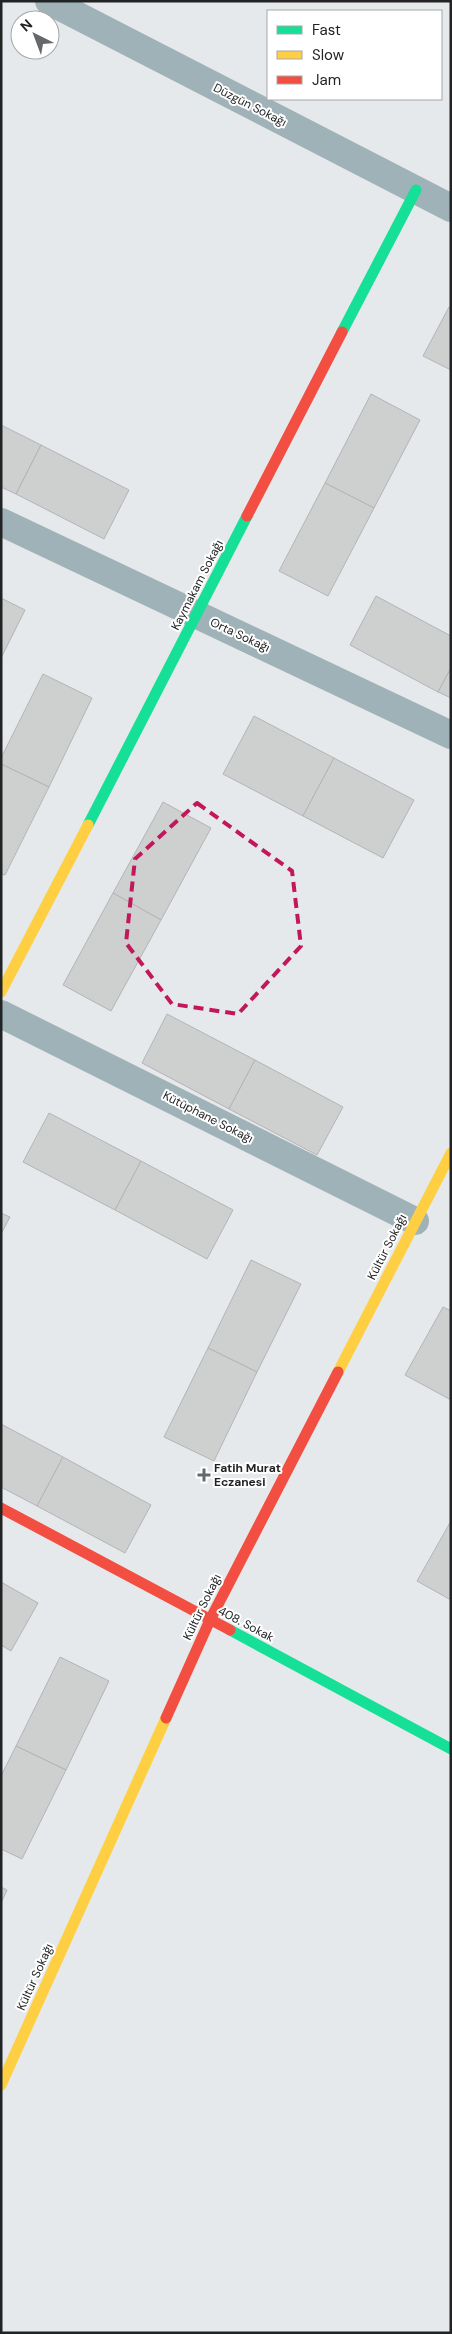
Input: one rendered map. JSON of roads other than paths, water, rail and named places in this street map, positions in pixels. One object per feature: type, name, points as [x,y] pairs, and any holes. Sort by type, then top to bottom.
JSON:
[{"type":"street","name":"Düzgün Sokağı","points":[[49,1],[451,208]]},
{"type":"street","name":"Kaymakam Sokağı","points":[[1,992],[416,190]]},
{"type":"street","name":"Orta Sokağı","points":[[1,522],[451,735]]},
{"type":"street","name":"Kütüphane Sokağı","points":[[1,1014],[416,1221]]},
{"type":"street","name":"Kültür Sokağı","points":[[1,2085],[210,1620],[451,1153]]},
{"type":"street","name":"408. Sokak","points":[[1,1508],[451,1749]]},
{"type":"place","name":"Fatih Murat Eczanesi","points":[[204,1475]]}]
